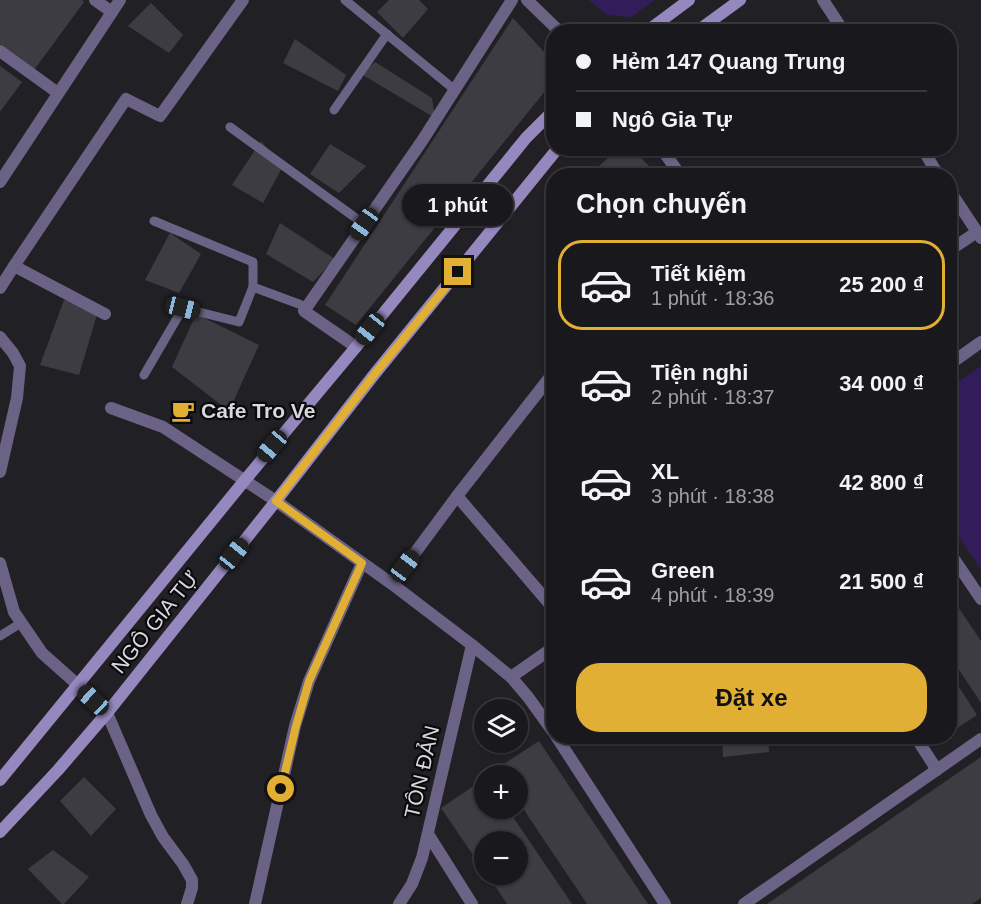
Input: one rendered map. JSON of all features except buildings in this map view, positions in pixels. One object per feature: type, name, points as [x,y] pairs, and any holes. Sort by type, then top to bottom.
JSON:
[{"type":"main road","points":[[657,24],[689,0]]},
{"type":"main road","points":[[707,24],[740,0]]},
{"type":"main road","name":"NGÔ GIA TỰ","points":[[0,780],[526,138],[546,118]]},
{"type":"main road","name":"NGÔ GIA TỰ","points":[[0,832],[58,770],[106,713],[373,376],[552,156]]},
{"type":"main road","points":[[78,686],[106,713]]},
{"type":"street","points":[[95,0],[112,12]]},
{"type":"street","points":[[0,183],[120,0]]},
{"type":"street","points":[[0,288],[126,99],[160,116],[243,0]]},
{"type":"street","points":[[356,347],[304,311],[422,141],[512,0]]},
{"type":"street","points":[[527,0],[552,24]]},
{"type":"street","points":[[823,0],[839,24]]},
{"type":"street","points":[[0,51],[58,93]]},
{"type":"street","points":[[957,202],[979,235],[957,246]]},
{"type":"street","points":[[14,266],[105,314]]},
{"type":"street","points":[[0,337],[20,366],[16,398],[0,472]]},
{"type":"street","points":[[957,359],[981,342]]},
{"type":"street","points":[[392,584],[546,382]]},
{"type":"street","points":[[111,408],[164,427],[276,501],[392,584],[511,677],[546,722]]},
{"type":"street","points":[[457,496],[546,600]]},
{"type":"street","points":[[0,563],[14,612],[42,653],[78,686]]},
{"type":"street","points":[[255,904],[296,726],[309,681],[362,563]]},
{"type":"street","points":[[957,563],[981,599]]},
{"type":"street","name":"TÔN ĐẢN","points":[[399,904],[412,884],[422,858],[472,645]]},
{"type":"street","points":[[511,677],[546,653]]},
{"type":"street","points":[[106,713],[151,815],[192,880],[187,904]]},
{"type":"street","points":[[744,904],[981,739]]},
{"type":"street","points":[[561,744],[665,904]]},
{"type":"street","points":[[920,744],[937,770]]},
{"type":"street","points":[[428,834],[472,904]]},
{"type":"lane","points":[[345,0],[454,90]]},
{"type":"lane","points":[[334,110],[387,34]]},
{"type":"lane","points":[[230,127],[364,224]]},
{"type":"lane","points":[[144,375],[183,308],[238,321],[253,287],[253,262],[154,221]]},
{"type":"lane","points":[[253,287],[307,307]]},
{"type":"lane","points":[[0,636],[21,622]]},
{"type":"shaded area","points":[[589,0],[655,0],[631,17],[607,15]]},
{"type":"shaded area","points":[[981,366],[981,569],[957,534],[957,383]]},
{"type":"place","name":"Cafe Tro Ve","points":[[183,411]]},
{"type":"route","points":[[281,789],[309,681],[362,563],[276,501],[373,376],[458,272]]}]
